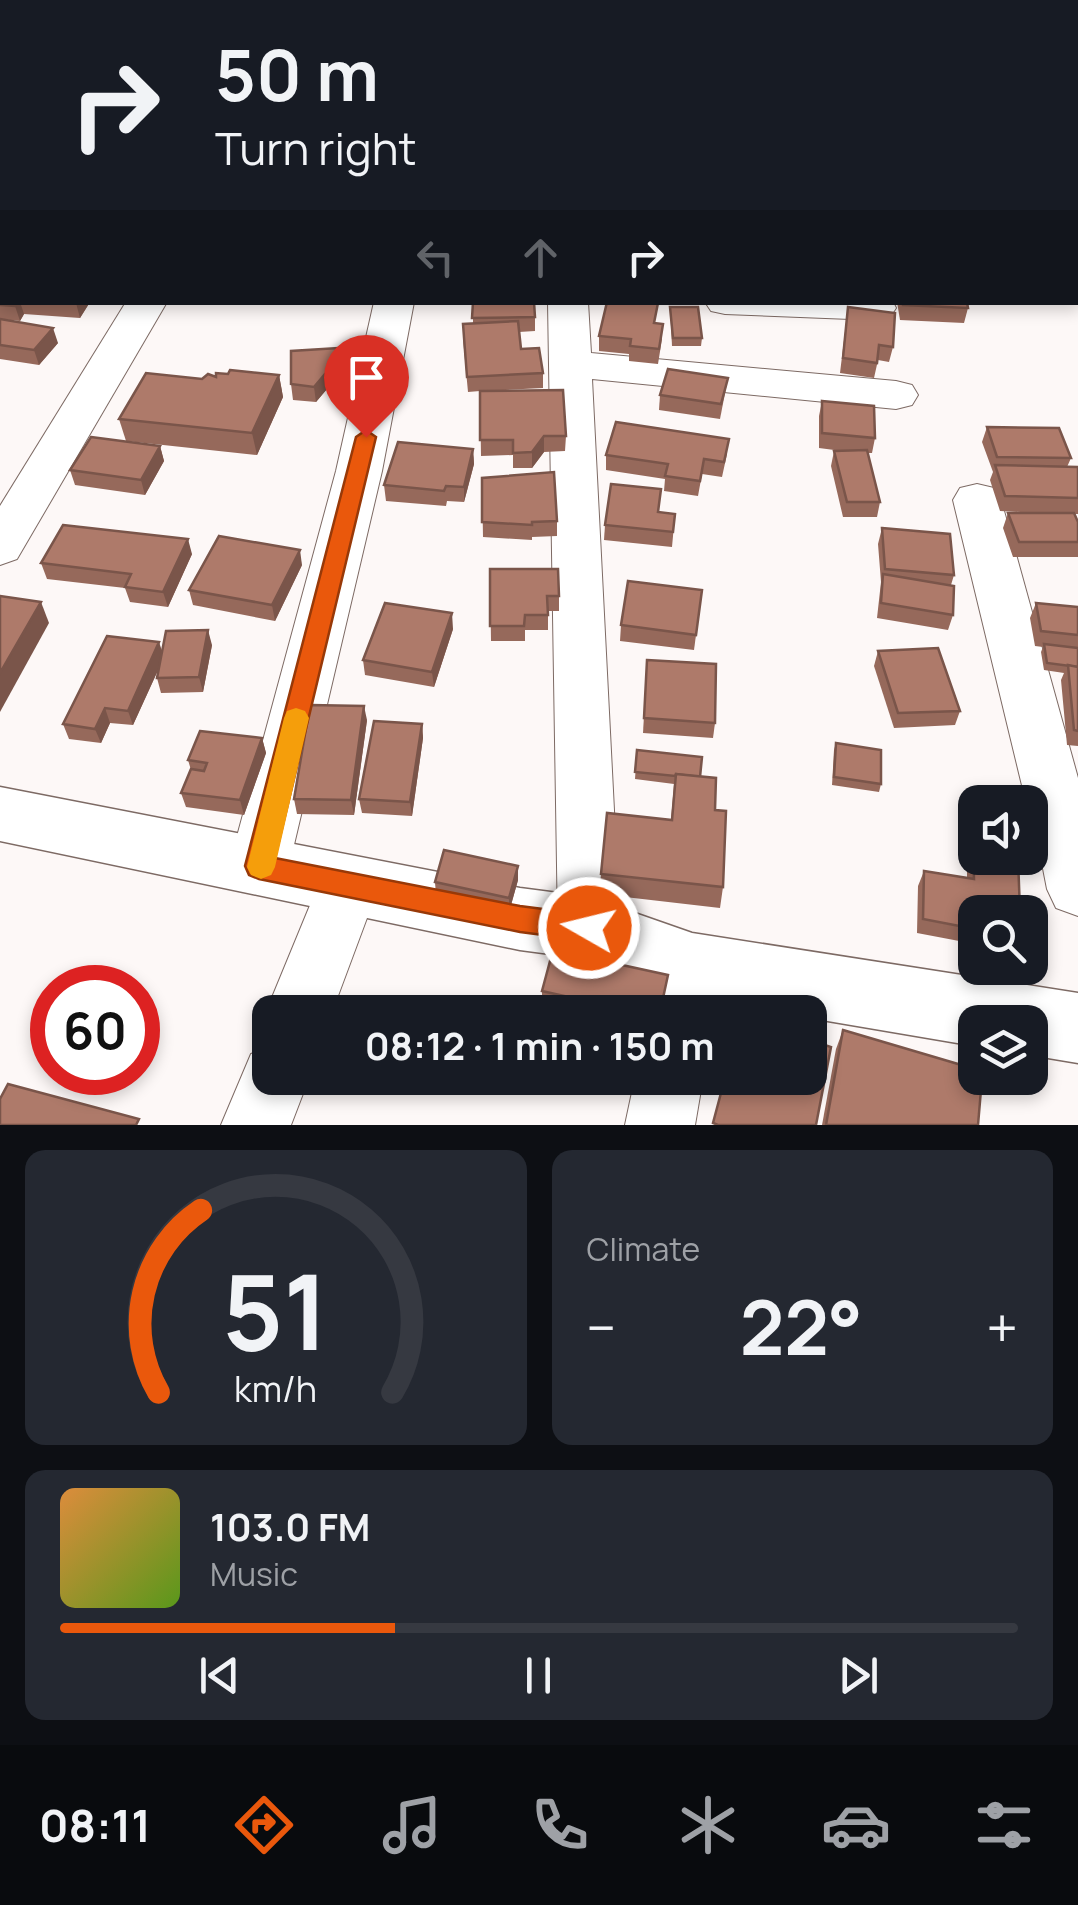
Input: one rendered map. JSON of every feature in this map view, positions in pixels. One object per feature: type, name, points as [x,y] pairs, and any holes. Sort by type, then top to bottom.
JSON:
[{"type":"main road","points":[[0,814],[520,919],[589,928],[688,989],[1078,1028]]},
{"type":"street","points":[[0,546],[145,305]]},
{"type":"street","points":[[259,866],[359,470],[393,305]]},
{"type":"street","points":[[568,305],[589,928]]},
{"type":"street","points":[[800,305],[876,308]]},
{"type":"street","points":[[570,364],[896,395]]},
{"type":"street","points":[[977,500],[1078,889]]},
{"type":"street","points":[[306,995],[349,883]]},
{"type":"street","points":[[256,1125],[267,1095]]},
{"type":"street","points":[[660,1125],[666,1095]]},
{"type":"building","points":[[473,305],[534,305],[535,317],[472,318]]},
{"type":"building","points":[[606,305],[658,305],[654,323],[663,324],[659,349],[630,346],[631,339],[599,336]]},
{"type":"building","points":[[903,305],[968,305],[968,308]]},
{"type":"building","points":[[670,307],[698,307],[702,338],[673,338]]},
{"type":"building","points":[[848,307],[895,313],[893,347],[879,345],[877,363],[843,358]]},
{"type":"building","points":[[0,319],[53,328],[34,350],[0,345]]},
{"type":"building","points":[[518,321],[521,349],[539,348],[543,373],[467,377],[463,324]]},
{"type":"building","points":[[354,347],[354,372],[325,374],[314,387],[291,384],[291,351]]},
{"type":"building","points":[[668,369],[728,378],[721,404],[660,395]]},
{"type":"building","points":[[230,370],[279,375],[252,433],[119,419],[146,373],[202,379],[208,374],[228,374]]},
{"type":"building","points":[[563,390],[566,436],[544,436],[532,452],[513,453],[513,440],[480,440],[480,391]]},
{"type":"building","points":[[822,401],[874,406],[875,438],[822,433]]},
{"type":"building","points":[[616,422],[729,439],[724,462],[704,459],[700,481],[665,476],[668,464],[606,455]]},
{"type":"building","points":[[987,427],[1059,428],[1071,458],[997,457]]},
{"type":"building","points":[[91,437],[160,446],[141,480],[70,470]]},
{"type":"building","points":[[398,442],[473,449],[464,487],[446,486],[444,491],[384,485]]},
{"type":"building","points":[[867,450],[880,502],[847,502],[834,451]]},
{"type":"building","points":[[995,465],[1078,467],[1078,498],[1005,496]]},
{"type":"building","points":[[554,472],[557,521],[532,525],[482,522],[482,478]]},
{"type":"building","points":[[611,484],[661,489],[658,512],[675,514],[673,532],[605,525]]},
{"type":"building","points":[[1008,513],[1074,513],[1078,542],[1019,542]]},
{"type":"building","points":[[63,525],[188,539],[163,592],[125,587],[131,574],[41,563]]},
{"type":"building","points":[[882,528],[950,534],[954,575],[885,569]]},
{"type":"building","points":[[219,536],[300,550],[272,605],[189,590]]},
{"type":"building","points":[[490,569],[558,569],[559,596],[547,596],[548,615],[525,615],[524,626],[490,626]]},
{"type":"building","points":[[883,574],[954,586],[953,615],[881,603]]},
{"type":"building","points":[[628,581],[702,590],[696,635],[621,625]]},
{"type":"building","points":[[0,596],[41,602],[0,673]]},
{"type":"building","points":[[385,603],[452,613],[432,672],[363,660]]},
{"type":"building","points":[[1036,603],[1078,607],[1078,635],[1041,631]]},
{"type":"building","points":[[208,630],[199,677],[157,678],[166,631]]},
{"type":"building","points":[[107,636],[159,642],[128,711],[105,708],[95,729],[63,724]]},
{"type":"building","points":[[1044,644],[1078,648],[1078,667],[1047,663]]},
{"type":"building","points":[[938,648],[960,711],[898,713],[878,651]]},
{"type":"building","points":[[647,660],[716,664],[715,723],[644,718]]},
{"type":"building","points":[[1068,665],[1078,667],[1078,731],[1074,730]]},
{"type":"building","points":[[310,705],[364,706],[351,800],[294,799]]},
{"type":"building","points":[[374,721],[422,724],[410,802],[359,799]]},
{"type":"building","points":[[200,731],[262,738],[240,800],[181,793],[191,769],[204,771],[207,763],[188,760]]},
{"type":"building","points":[[836,743],[881,750],[881,784],[834,777]]},
{"type":"building","points":[[637,750],[702,757],[700,777],[635,772]]},
{"type":"building","points":[[676,774],[716,778],[715,810],[726,811],[723,887],[601,874],[607,813],[672,820]]},
{"type":"building","points":[[444,850],[518,866],[509,898],[435,882]]},
{"type":"building","points":[[924,871],[974,879],[974,875],[1019,875],[1019,895],[958,895],[958,926],[923,919]]},
{"type":"building","points":[[553,950],[668,975],[664,995],[560,995],[542,991]]},
{"type":"building","points":[[843,1030],[958,1064],[958,1095],[981,1095],[978,1125],[826,1125]]},
{"type":"building","points":[[8,1084],[30,1090],[30,1095],[49,1095],[139,1119],[136,1125],[0,1125],[0,1099]]},
{"type":"building","points":[[720,1095],[822,1095],[816,1125],[713,1123]]},
{"type":"slow traffic","points":[[261,867],[296,718]]},
{"type":"route","points":[[366,437],[259,866],[520,919],[589,928]]}]
